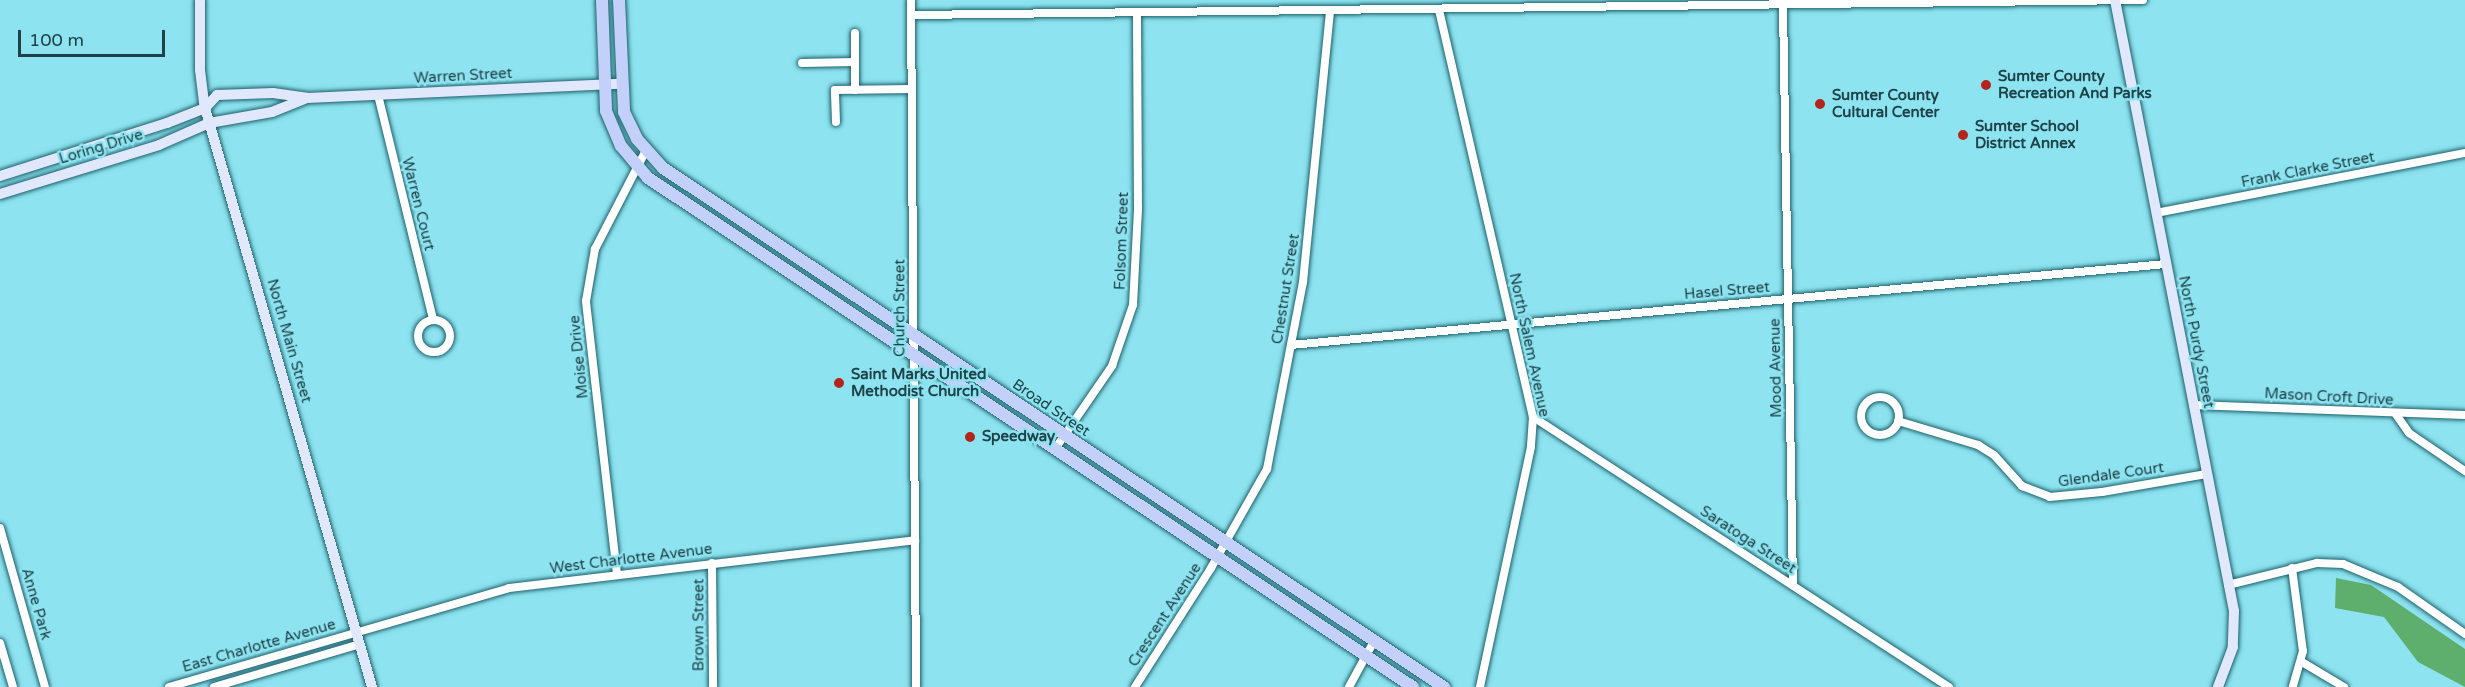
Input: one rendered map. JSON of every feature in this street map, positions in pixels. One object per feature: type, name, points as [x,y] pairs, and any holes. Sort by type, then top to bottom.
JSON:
[{"type":"main road","name":"Broad Street","points":[[602,0],[603,84],[610,124],[638,166],[657,184],[1413,687]]},
{"type":"main road","name":"Broad Street","points":[[619,0],[620,84],[629,125],[646,150],[663,168],[1443,687]]},
{"type":"street","name":"North Main Street","points":[[200,0],[200,70],[205,108],[372,687]]},
{"type":"street","name":"Church Street","points":[[911,0],[916,687]]},
{"type":"street","points":[[1418,0],[1418,10]]},
{"type":"street","points":[[911,15],[2143,0]]},
{"type":"street","name":"North Purdy Street","points":[[2115,1],[2235,628],[2234,647],[2218,687]]},
{"type":"street","name":"Mood Avenue","points":[[1783,6],[1793,585]]},
{"type":"street","name":"North Salem Avenue","points":[[1439,10],[1533,417],[1531,447],[1480,687]]},
{"type":"street","name":"Chestnut Street","points":[[1218,557],[1267,469],[1291,345],[1308,239],[1330,11]]},
{"type":"street","name":"Folsom Street","points":[[1055,449],[1112,366],[1132,305],[1138,209],[1137,13]]},
{"type":"street","points":[[855,33],[855,90]]},
{"type":"street","points":[[802,63],[855,62]]},
{"type":"street","name":"Warren Street","points":[[205,108],[217,95],[273,93],[308,98],[620,84]]},
{"type":"street","points":[[836,122],[835,90],[912,89]]},
{"type":"street","name":"Warren Court","points":[[378,94],[433,319]]},
{"type":"street","name":"Warren Street","points":[[209,123],[272,111],[308,98]]},
{"type":"street","name":"Loring Drive","points":[[0,176],[205,108]]},
{"type":"street","name":"Loring Drive","points":[[0,194],[184,136],[209,123]]},
{"type":"street","name":"Moise Drive","points":[[617,574],[586,301],[595,249],[646,150]]},
{"type":"street","name":"Frank Clarke Street","points":[[2156,213],[2465,153]]},
{"type":"street","name":"Hasel Street","points":[[1291,345],[2165,264]]},
{"type":"street","name":"Warren Court","points":[[433,319],[444,322],[450,334],[446,346],[434,352],[426,350],[418,339],[421,326],[433,319]]},
{"type":"street","points":[[1874,398],[1887,399],[1897,408],[1898,422],[1887,433],[1873,434],[1863,424],[1862,411],[1874,398]]},
{"type":"street","name":"Mason Croft Drive","points":[[2193,405],[2465,415]]},
{"type":"street","points":[[2395,413],[2409,433],[2465,471]]},
{"type":"street","name":"Saratoga Street","points":[[1533,417],[1948,687]]},
{"type":"street","name":"Glendale Court","points":[[1898,422],[1987,450],[2022,486],[2050,497],[2102,492],[2206,474]]},
{"type":"street","name":"Anne Park","points":[[0,531],[45,687]]},
{"type":"street","name":"West Charlotte Avenue","points":[[356,632],[509,588],[915,540]]},
{"type":"street","name":"Crescent Avenue","points":[[1135,687],[1218,557]]},
{"type":"street","name":"Brown Street","points":[[712,563],[713,687]]},
{"type":"street","points":[[2228,585],[2317,563],[2355,568],[2398,587],[2465,634]]},
{"type":"street","points":[[2292,568],[2301,623],[2302,662],[2293,687]]},
{"type":"street","name":"East Charlotte Avenue","points":[[169,687],[356,632]]},
{"type":"street","points":[[1348,687],[1374,641]]},
{"type":"street","points":[[0,643],[13,687]]},
{"type":"street","name":"East Charlotte Avenue","points":[[214,687],[360,644]]},
{"type":"street","points":[[2302,662],[2344,687]]},
{"type":"shaded area","points":[[2336,578],[2371,585],[2465,649],[2465,687],[2418,662],[2384,617],[2335,608]]},
{"type":"place","name":"Sumter County Recreation And Parks","points":[[1986,85]]},
{"type":"place","name":"Sumter County Cultural Center","points":[[1820,104]]},
{"type":"place","name":"Sumter School District Annex","points":[[1963,135]]},
{"type":"place","name":"Saint Marks United Methodist Church","points":[[839,383]]},
{"type":"place","name":"Speedway","points":[[970,437]]}]
